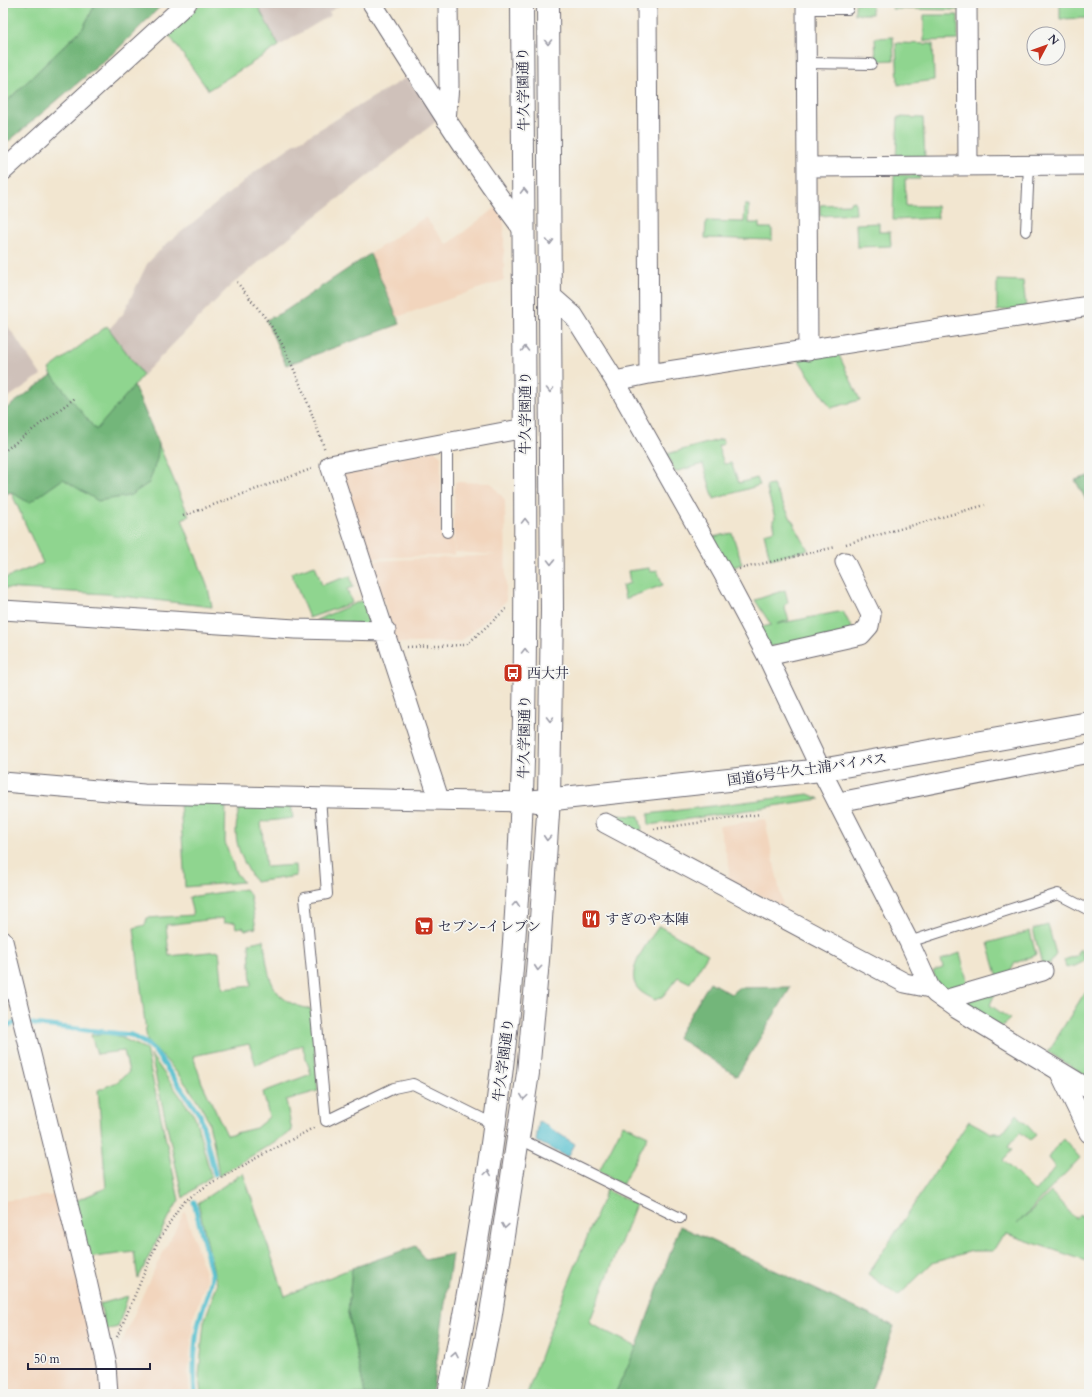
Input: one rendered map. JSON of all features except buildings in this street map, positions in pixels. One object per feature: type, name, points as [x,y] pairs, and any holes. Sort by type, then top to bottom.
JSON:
[{"type":"highway","name":"牛久学園通り","points":[[448,1394],[466,1305],[495,1125],[508,1011],[522,802],[526,618],[522,3]]},
{"type":"highway","name":"牛久学園通り","points":[[475,1394],[490,1320],[528,1073],[539,957],[549,799],[552,610],[548,3]]},
{"type":"highway","name":"国道6号牛久土浦バイパス","points":[[522,802],[821,770],[1089,723]]},
{"type":"street","points":[[3,171],[187,3]]},
{"type":"street","points":[[372,3],[446,120],[500,200],[524,231]]},
{"type":"street","points":[[446,120],[449,86],[448,3]]},
{"type":"street","points":[[647,3],[648,374]]},
{"type":"street","points":[[967,3],[968,166]]},
{"type":"street","points":[[806,6],[808,350]]},
{"type":"street","points":[[808,167],[1089,165]]},
{"type":"street","points":[[550,295],[574,316],[615,381],[723,573],[766,656],[821,770],[839,802],[910,942],[930,988],[944,1000],[1089,1089]]},
{"type":"street","points":[[615,381],[648,374],[1089,306]]},
{"type":"street","points":[[440,799],[330,465],[525,428]]},
{"type":"street","points":[[766,656],[861,635],[869,626],[871,615],[845,562]]},
{"type":"street","points":[[3,610],[295,629],[388,639]]},
{"type":"street","points":[[839,802],[1089,753]]},
{"type":"street","points":[[3,782],[144,794],[440,799],[522,802]]},
{"type":"street","points":[[605,823],[905,983],[930,988]]},
{"type":"street","points":[[3,941],[87,1281],[106,1365],[108,1394]]},
{"type":"street","points":[[944,1000],[1043,970]]},
{"type":"street","points":[[1059,1071],[1089,1133]]},
{"type":"lane","points":[[806,6],[848,9]]},
{"type":"lane","points":[[807,63],[871,64]]},
{"type":"lane","points":[[1026,231],[1029,165]]},
{"type":"lane","points":[[447,442],[447,532]]},
{"type":"lane","points":[[320,797],[327,894],[305,898],[326,1121],[394,1088],[413,1084],[495,1125]]},
{"type":"lane","points":[[910,942],[1058,894],[1089,910]]},
{"type":"lane","points":[[518,1138],[680,1218]]},
{"type":"path","points":[[183,516],[325,464],[330,465],[317,427],[282,344],[269,322],[237,282]]},
{"type":"path","points":[[3,452],[75,398]]},
{"type":"path","points":[[723,573],[840,546],[984,505]]},
{"type":"path","points":[[388,639],[466,645],[512,604]]},
{"type":"path","points":[[640,842],[647,830],[761,814]]},
{"type":"path","points":[[117,1338],[157,1243],[182,1203],[209,1184],[326,1121]]},
{"type":"shaded area","points":[[256,3],[343,3],[329,12],[331,15],[279,46]]},
{"type":"shaded area","points":[[407,77],[438,120],[298,230],[230,286],[143,375],[109,329],[123,314],[147,264],[164,246],[260,168],[290,147]]},
{"type":"shaded area","points":[[496,207],[504,219],[504,280],[397,317],[370,254],[425,217],[447,245]]},
{"type":"shaded area","points":[[3,319],[41,375],[3,401]]},
{"type":"shaded area","points":[[434,450],[441,456],[441,535],[452,534],[455,555],[371,558],[338,473]]},
{"type":"shaded area","points":[[455,482],[491,483],[505,500],[506,601],[461,642],[396,643],[372,561],[499,555],[455,552],[453,527]]},
{"type":"shaded area","points":[[765,819],[783,907],[728,879],[730,869],[719,826]]},
{"type":"shaded area","points":[[60,1195],[100,1369],[101,1394],[3,1394],[3,1201]]},
{"type":"shaded area","points":[[185,1211],[207,1279],[194,1315],[188,1376],[190,1394],[112,1394],[110,1369],[152,1274]]},
{"type":"green space","points":[[3,3],[96,3],[83,28],[3,105]]},
{"type":"green space","points":[[96,3],[164,3],[118,49],[3,146],[3,105],[83,28]]},
{"type":"green space","points":[[201,3],[256,3],[279,46],[208,90],[169,35]]},
{"type":"green space","points":[[855,3],[872,3],[872,14],[855,14]]},
{"type":"green space","points":[[893,3],[959,3],[959,10],[892,9]]},
{"type":"green space","points":[[1060,3],[1089,3],[1089,18],[1060,19]]},
{"type":"green space","points":[[924,15],[958,15],[958,40],[924,41]]},
{"type":"green space","points":[[893,37],[894,60],[876,61],[875,38]]},
{"type":"green space","points":[[896,43],[933,44],[934,80],[898,85]]},
{"type":"green space","points":[[898,117],[923,118],[925,159],[896,159]]},
{"type":"green space","points":[[894,175],[919,175],[920,179],[905,179],[906,206],[937,206],[938,218],[893,220]]},
{"type":"green space","points":[[855,201],[856,214],[820,216],[820,205],[850,204],[850,202]]},
{"type":"green space","points":[[745,205],[749,205],[749,223],[759,223],[759,228],[772,228],[772,240],[705,238],[706,221],[744,222]]},
{"type":"green space","points":[[879,223],[879,232],[890,232],[891,246],[857,247],[856,224]]},
{"type":"green space","points":[[370,254],[400,324],[286,365],[266,320],[285,311]]},
{"type":"green space","points":[[997,280],[1023,281],[1026,307],[997,311]]},
{"type":"green space","points":[[107,326],[143,375],[134,386],[189,516],[182,519],[208,588],[212,607],[106,594],[3,588],[3,579],[43,563],[11,492],[52,375],[49,369]]},
{"type":"green space","points":[[838,353],[860,400],[831,408],[798,359]]},
{"type":"green space","points":[[52,375],[96,430],[134,386],[159,444],[157,459],[149,483],[129,496],[98,501],[63,479],[29,503],[11,492],[3,495],[3,411]]},
{"type":"green space","points":[[722,439],[724,444],[718,446],[724,464],[731,463],[739,483],[757,478],[760,485],[714,499],[703,464],[675,472],[667,454]]},
{"type":"green space","points":[[1089,476],[1089,505],[1075,480]]},
{"type":"green space","points":[[773,485],[808,550],[770,559],[764,533],[775,530],[773,520],[775,518],[766,486]]},
{"type":"green space","points":[[732,533],[742,564],[726,570],[713,537]]},
{"type":"green space","points":[[315,565],[322,585],[350,576],[353,587],[347,589],[352,603],[309,618],[291,573]]},
{"type":"green space","points":[[649,568],[651,572],[657,570],[663,585],[625,599],[622,586],[630,583],[628,571]]},
{"type":"green space","points":[[785,590],[788,602],[784,606],[789,620],[777,624],[843,611],[854,633],[767,647],[758,628],[771,625],[755,600]]},
{"type":"green space","points":[[368,598],[375,618],[371,625],[316,620]]},
{"type":"green space","points":[[808,794],[820,799],[649,825],[648,814]]},
{"type":"green space","points":[[180,801],[226,801],[225,842],[236,873],[243,882],[185,887]]},
{"type":"green space","points":[[291,802],[293,818],[261,822],[266,867],[295,865],[296,876],[255,882],[240,854],[236,837],[237,817],[240,805]]},
{"type":"green space","points":[[611,815],[639,816],[642,829],[639,834],[610,819]]},
{"type":"green space","points":[[245,889],[250,895],[256,928],[245,930],[243,927],[236,928],[235,922],[224,923],[223,918],[166,925],[169,956],[219,951],[223,989],[251,986],[249,943],[264,940],[270,976],[273,985],[279,994],[297,1006],[311,1009],[318,1091],[286,1100],[292,1131],[219,1176],[212,1137],[205,1114],[182,1080],[164,1058],[147,1041],[134,928],[145,925],[147,918],[193,915],[189,897]],"holes":[[[249,1044],[256,1065],[302,1045],[311,1074],[263,1092],[269,1117],[256,1128],[227,1135],[202,1083],[193,1056]]]},
{"type":"green space","points":[[1048,925],[1056,954],[1050,964],[1042,964],[1033,929]]},
{"type":"green space","points":[[659,926],[708,954],[690,983],[678,977],[663,996],[655,1000],[639,990],[635,983],[634,975],[635,966],[639,957]]},
{"type":"green space","points":[[1030,931],[1036,955],[1015,963],[1009,974],[998,978],[988,943]]},
{"type":"green space","points":[[1081,949],[1085,961],[1075,966],[1066,967],[1064,960],[1078,955],[1078,951]]},
{"type":"green space","points":[[960,953],[969,988],[946,997],[938,987],[933,971],[943,968],[941,960]]},
{"type":"green space","points":[[710,982],[731,994],[738,988],[791,987],[737,1076],[677,1037]]},
{"type":"green space","points":[[996,991],[990,1005],[1010,1019],[1001,1027],[960,1002]]},
{"type":"green space","points":[[1085,992],[1089,992],[1089,1077],[1048,1052]]},
{"type":"green space","points":[[111,1033],[146,1049],[179,1200],[164,1226],[138,1279],[134,1252],[87,1258],[73,1202],[106,1188],[98,1090],[117,1082],[129,1072],[124,1051],[97,1054],[91,1035]]},
{"type":"green space","points":[[151,1055],[195,1117],[211,1176],[183,1198]]},
{"type":"green space","points":[[1017,1114],[1036,1135],[1030,1140],[1020,1132],[1008,1147],[1012,1150],[1003,1160],[1035,1192],[1055,1167],[1048,1158],[1054,1149],[1064,1139],[1080,1158],[1017,1224],[1051,1192],[1075,1218],[1080,1215],[1089,1223],[1089,1262],[1007,1234],[1001,1238],[993,1251],[972,1251],[932,1263],[898,1296],[868,1274],[969,1121],[991,1133],[1002,1133]]},
{"type":"green space","points":[[623,1124],[648,1136],[622,1185],[599,1171]]},
{"type":"green space","points":[[243,1173],[285,1296],[352,1268],[348,1313],[365,1394],[201,1394],[199,1376],[204,1322],[217,1285],[198,1203]]},
{"type":"green space","points":[[606,1190],[636,1204],[589,1323],[637,1347],[615,1394],[527,1394],[551,1327]]},
{"type":"green space","points":[[680,1226],[894,1326],[870,1394],[615,1394],[637,1346]]},
{"type":"green space","points":[[416,1246],[425,1260],[452,1254],[432,1394],[365,1394],[348,1313],[352,1268]]},
{"type":"green space","points":[[128,1296],[118,1327],[106,1330],[100,1304]]},
{"type":"water","points":[[539,1121],[575,1144],[568,1157],[536,1141]]},
{"type":"waterway","points":[[3,1026],[16,1023]]},
{"type":"waterway","points":[[32,1024],[131,1035],[154,1050],[200,1115],[215,1174]]},
{"type":"waterway","points":[[194,1202],[212,1275],[201,1314],[195,1343],[195,1394]]},
{"type":"place","name":"西大井","points":[[513,673]]},
{"type":"place","name":"すぎのや本陣","points":[[591,919]]},
{"type":"place","name":"セブン-イレブン","points":[[424,926]]}]
